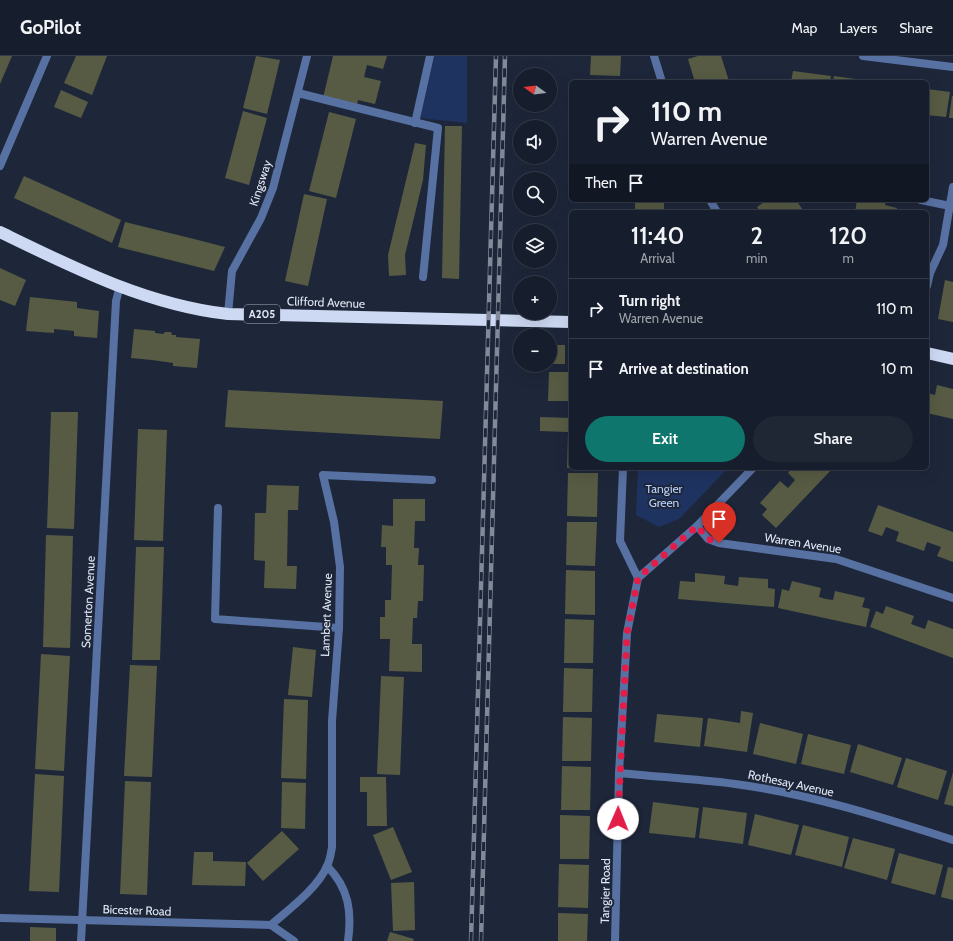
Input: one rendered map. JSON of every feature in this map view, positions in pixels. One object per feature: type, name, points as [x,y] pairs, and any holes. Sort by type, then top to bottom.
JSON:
[{"type":"highway","name":"Clifford Avenue","points":[[0,232],[71,266],[120,286],[208,311],[228,314],[569,322]]},
{"type":"highway","points":[[929,353],[953,359]]},
{"type":"street","points":[[0,166],[47,56]]},
{"type":"street","name":"Kingsway","points":[[228,314],[232,271],[261,218],[267,203],[307,56]]},
{"type":"street","points":[[415,122],[430,56]]},
{"type":"street","points":[[654,56],[661,80]]},
{"type":"street","points":[[863,56],[953,67]]},
{"type":"street","points":[[298,93],[438,128],[423,277]]},
{"type":"street","points":[[929,277],[943,245],[953,187]]},
{"type":"street","points":[[929,202],[950,206]]},
{"type":"street","name":"Somerton Avenue","points":[[82,919],[116,301],[120,286]]},
{"type":"street","points":[[623,470],[620,540],[638,578],[697,526],[751,470]]},
{"type":"street","name":"Lambert Avenue","points":[[271,926],[311,888],[327,866],[332,847],[332,721],[339,628],[340,567],[334,522],[324,475],[432,480]]},
{"type":"street","points":[[218,508],[215,619],[339,628]]},
{"type":"street","name":"Warren Avenue","points":[[697,526],[708,539],[719,543],[836,559],[953,598]]},
{"type":"street","name":"Tangier Road","points":[[615,941],[619,773],[627,633],[638,578]]},
{"type":"street","name":"Rothesay Avenue","points":[[619,773],[734,784],[785,793],[877,815],[953,840]]},
{"type":"street","points":[[327,866],[334,873],[347,895],[350,911],[348,941]]},
{"type":"street","name":"Bicester Road","points":[[0,918],[82,919],[271,926]]},
{"type":"street","points":[[82,919],[82,941]]},
{"type":"street","points":[[271,926],[294,941]]},
{"type":"green space","points":[[434,56],[467,56],[467,123],[420,118]]},
{"type":"green space","name":"Tangier Green","points":[[638,470],[726,470],[679,519],[659,527],[636,515]]},
{"type":"building","points":[[0,56],[12,56],[0,84]]},
{"type":"building","points":[[76,56],[107,56],[92,95],[64,83]]},
{"type":"building","points":[[256,56],[280,60],[267,114],[243,108]]},
{"type":"building","points":[[333,56],[387,56],[383,69],[367,65],[364,77],[381,81],[375,104],[358,100],[357,106],[323,98]]},
{"type":"building","points":[[591,56],[621,56],[620,76],[590,75]]},
{"type":"building","points":[[698,56],[721,56],[729,80],[694,80],[688,59]]},
{"type":"building","points":[[793,71],[831,76],[830,80],[791,80]]},
{"type":"building","points":[[834,76],[863,80],[833,80]]},
{"type":"building","points":[[929,89],[950,92],[946,117],[929,115]]},
{"type":"building","points":[[61,90],[88,102],[81,118],[54,107]]},
{"type":"building","points":[[952,96],[953,118],[949,118]]},
{"type":"building","points":[[243,111],[267,118],[249,185],[225,178]]},
{"type":"building","points":[[329,112],[356,119],[336,198],[309,191]]},
{"type":"building","points":[[445,126],[462,126],[459,279],[442,278]]},
{"type":"building","points":[[415,143],[426,145],[423,180],[405,255],[406,275],[389,276],[388,255]]},
{"type":"building","points":[[24,176],[121,220],[112,243],[14,198]]},
{"type":"building","points":[[304,194],[327,199],[308,286],[285,281]]},
{"type":"building","points":[[635,202],[664,202],[664,210],[635,210]]},
{"type":"building","points":[[764,202],[797,202],[803,210],[759,210],[757,207]]},
{"type":"building","points":[[857,202],[886,202],[885,205],[897,208],[896,210],[855,210]]},
{"type":"building","points":[[125,222],[225,247],[214,271],[118,247]]},
{"type":"building","points":[[0,268],[26,280],[15,306],[0,300]]},
{"type":"building","points":[[945,280],[953,282],[953,322],[938,319]]},
{"type":"building","points":[[30,297],[77,302],[77,308],[99,311],[97,338],[74,336],[74,331],[54,329],[54,333],[26,331]]},
{"type":"building","points":[[134,329],[155,331],[155,333],[163,334],[165,332],[171,332],[172,335],[176,335],[176,337],[200,339],[197,368],[173,366],[173,363],[131,358]]},
{"type":"building","points":[[557,345],[565,345],[565,364],[557,364]]},
{"type":"building","points":[[549,372],[569,372],[569,401],[548,401]]},
{"type":"building","points":[[937,385],[953,389],[953,419],[929,413],[929,394],[935,395]]},
{"type":"building","points":[[228,390],[443,401],[440,439],[225,427]]},
{"type":"building","points":[[51,412],[78,412],[74,529],[47,528]]},
{"type":"building","points":[[540,417],[569,418],[569,468],[567,468],[568,432],[540,431]]},
{"type":"building","points":[[138,429],[167,430],[163,541],[134,540]]},
{"type":"building","points":[[790,470],[831,470],[776,528],[762,515],[767,509],[760,503],[780,481],[788,488],[795,480],[788,473]]},
{"type":"building","points":[[568,473],[598,473],[597,517],[567,516]]},
{"type":"building","points":[[267,485],[299,486],[298,510],[288,510],[287,566],[297,566],[296,589],[264,588],[265,561],[254,560],[255,513],[266,513]]},
{"type":"building","points":[[393,499],[425,499],[425,521],[415,521],[414,548],[419,548],[418,565],[424,565],[423,601],[418,601],[417,618],[413,618],[412,644],[422,644],[422,672],[389,671],[390,639],[380,639],[380,617],[385,617],[385,600],[391,600],[392,565],[386,565],[386,547],[381,547],[382,525],[393,526]]},
{"type":"building","points":[[878,505],[953,532],[953,562],[937,556],[941,547],[927,542],[924,551],[896,541],[899,532],[886,527],[882,536],[868,531]]},
{"type":"building","points":[[567,522],[597,522],[595,566],[566,565]]},
{"type":"building","points":[[46,535],[73,536],[70,648],[43,647]]},
{"type":"building","points":[[136,547],[164,547],[160,660],[132,660]]},
{"type":"building","points":[[566,570],[595,571],[595,615],[565,614]]},
{"type":"building","points":[[695,573],[725,576],[724,584],[738,586],[739,577],[768,579],[768,588],[775,589],[774,607],[678,599],[680,581],[695,582]]},
{"type":"building","points":[[792,581],[821,588],[819,597],[826,599],[833,600],[835,591],[865,598],[862,607],[870,609],[866,627],[778,608],[782,589],[789,591]]},
{"type":"building","points":[[886,606],[914,616],[911,624],[925,629],[928,620],[953,629],[953,658],[870,627],[876,611],[883,614]]},
{"type":"building","points":[[565,619],[594,620],[593,663],[564,663]]},
{"type":"building","points":[[293,647],[316,650],[312,697],[288,695]]},
{"type":"building","points":[[41,654],[70,656],[64,771],[35,769]]},
{"type":"building","points":[[130,665],[157,666],[152,777],[124,776]]},
{"type":"building","points":[[564,668],[593,669],[592,712],[563,712]]},
{"type":"building","points":[[381,676],[404,677],[400,775],[377,774]]},
{"type":"building","points":[[284,699],[308,700],[306,779],[281,778]]},
{"type":"building","points":[[741,711],[753,713],[747,752],[704,746],[708,718],[740,723]]},
{"type":"building","points":[[657,714],[703,718],[700,747],[654,742]]},
{"type":"building","points":[[563,717],[592,718],[591,761],[562,761]]},
{"type":"building","points":[[760,723],[803,734],[796,764],[753,754]]},
{"type":"building","points":[[808,734],[851,745],[844,774],[801,764]]},
{"type":"building","points":[[858,744],[902,758],[893,785],[850,772]]},
{"type":"building","points":[[906,758],[947,771],[938,800],[897,787]]},
{"type":"building","points":[[562,766],[591,767],[590,810],[561,810]]},
{"type":"building","points":[[953,772],[953,806],[944,804]]},
{"type":"building","points":[[35,774],[64,776],[59,892],[29,891]]},
{"type":"building","points":[[360,777],[386,777],[387,826],[367,826],[367,792],[360,792]]},
{"type":"building","points":[[125,781],[151,782],[147,895],[120,894]]},
{"type":"building","points":[[282,782],[306,783],[305,829],[281,828]]},
{"type":"building","points":[[653,802],[699,808],[695,838],[649,833]]},
{"type":"building","points":[[703,807],[747,813],[743,844],[699,838]]},
{"type":"building","points":[[755,814],[799,825],[791,855],[748,845]]},
{"type":"building","points":[[560,815],[590,816],[589,859],[560,859]]},
{"type":"building","points":[[803,825],[849,837],[842,867],[795,855]]},
{"type":"building","points":[[393,827],[412,872],[391,880],[373,835]]},
{"type":"building","points":[[282,831],[299,849],[263,881],[247,863]]},
{"type":"building","points":[[853,838],[895,849],[887,880],[844,868]]},
{"type":"building","points":[[194,852],[213,852],[213,861],[246,862],[245,886],[192,885]]},
{"type":"building","points":[[899,853],[943,865],[935,895],[891,883]]},
{"type":"building","points":[[559,864],[589,865],[588,908],[558,907]]},
{"type":"building","points":[[948,867],[953,868],[953,900],[941,897]]},
{"type":"building","points":[[414,882],[415,930],[393,931],[391,883]]},
{"type":"building","points":[[558,913],[588,914],[587,941],[558,941]]},
{"type":"building","points":[[30,927],[56,928],[56,941],[30,941]]},
{"type":"building","points":[[390,932],[414,939],[413,941],[387,941]]},
{"type":"railway","points":[[471,941],[496,56]]},
{"type":"railway","points":[[481,941],[505,56]]},
{"type":"route","points":[[618,819],[619,773],[627,633],[638,578],[697,526],[708,539],[719,543]]}]
